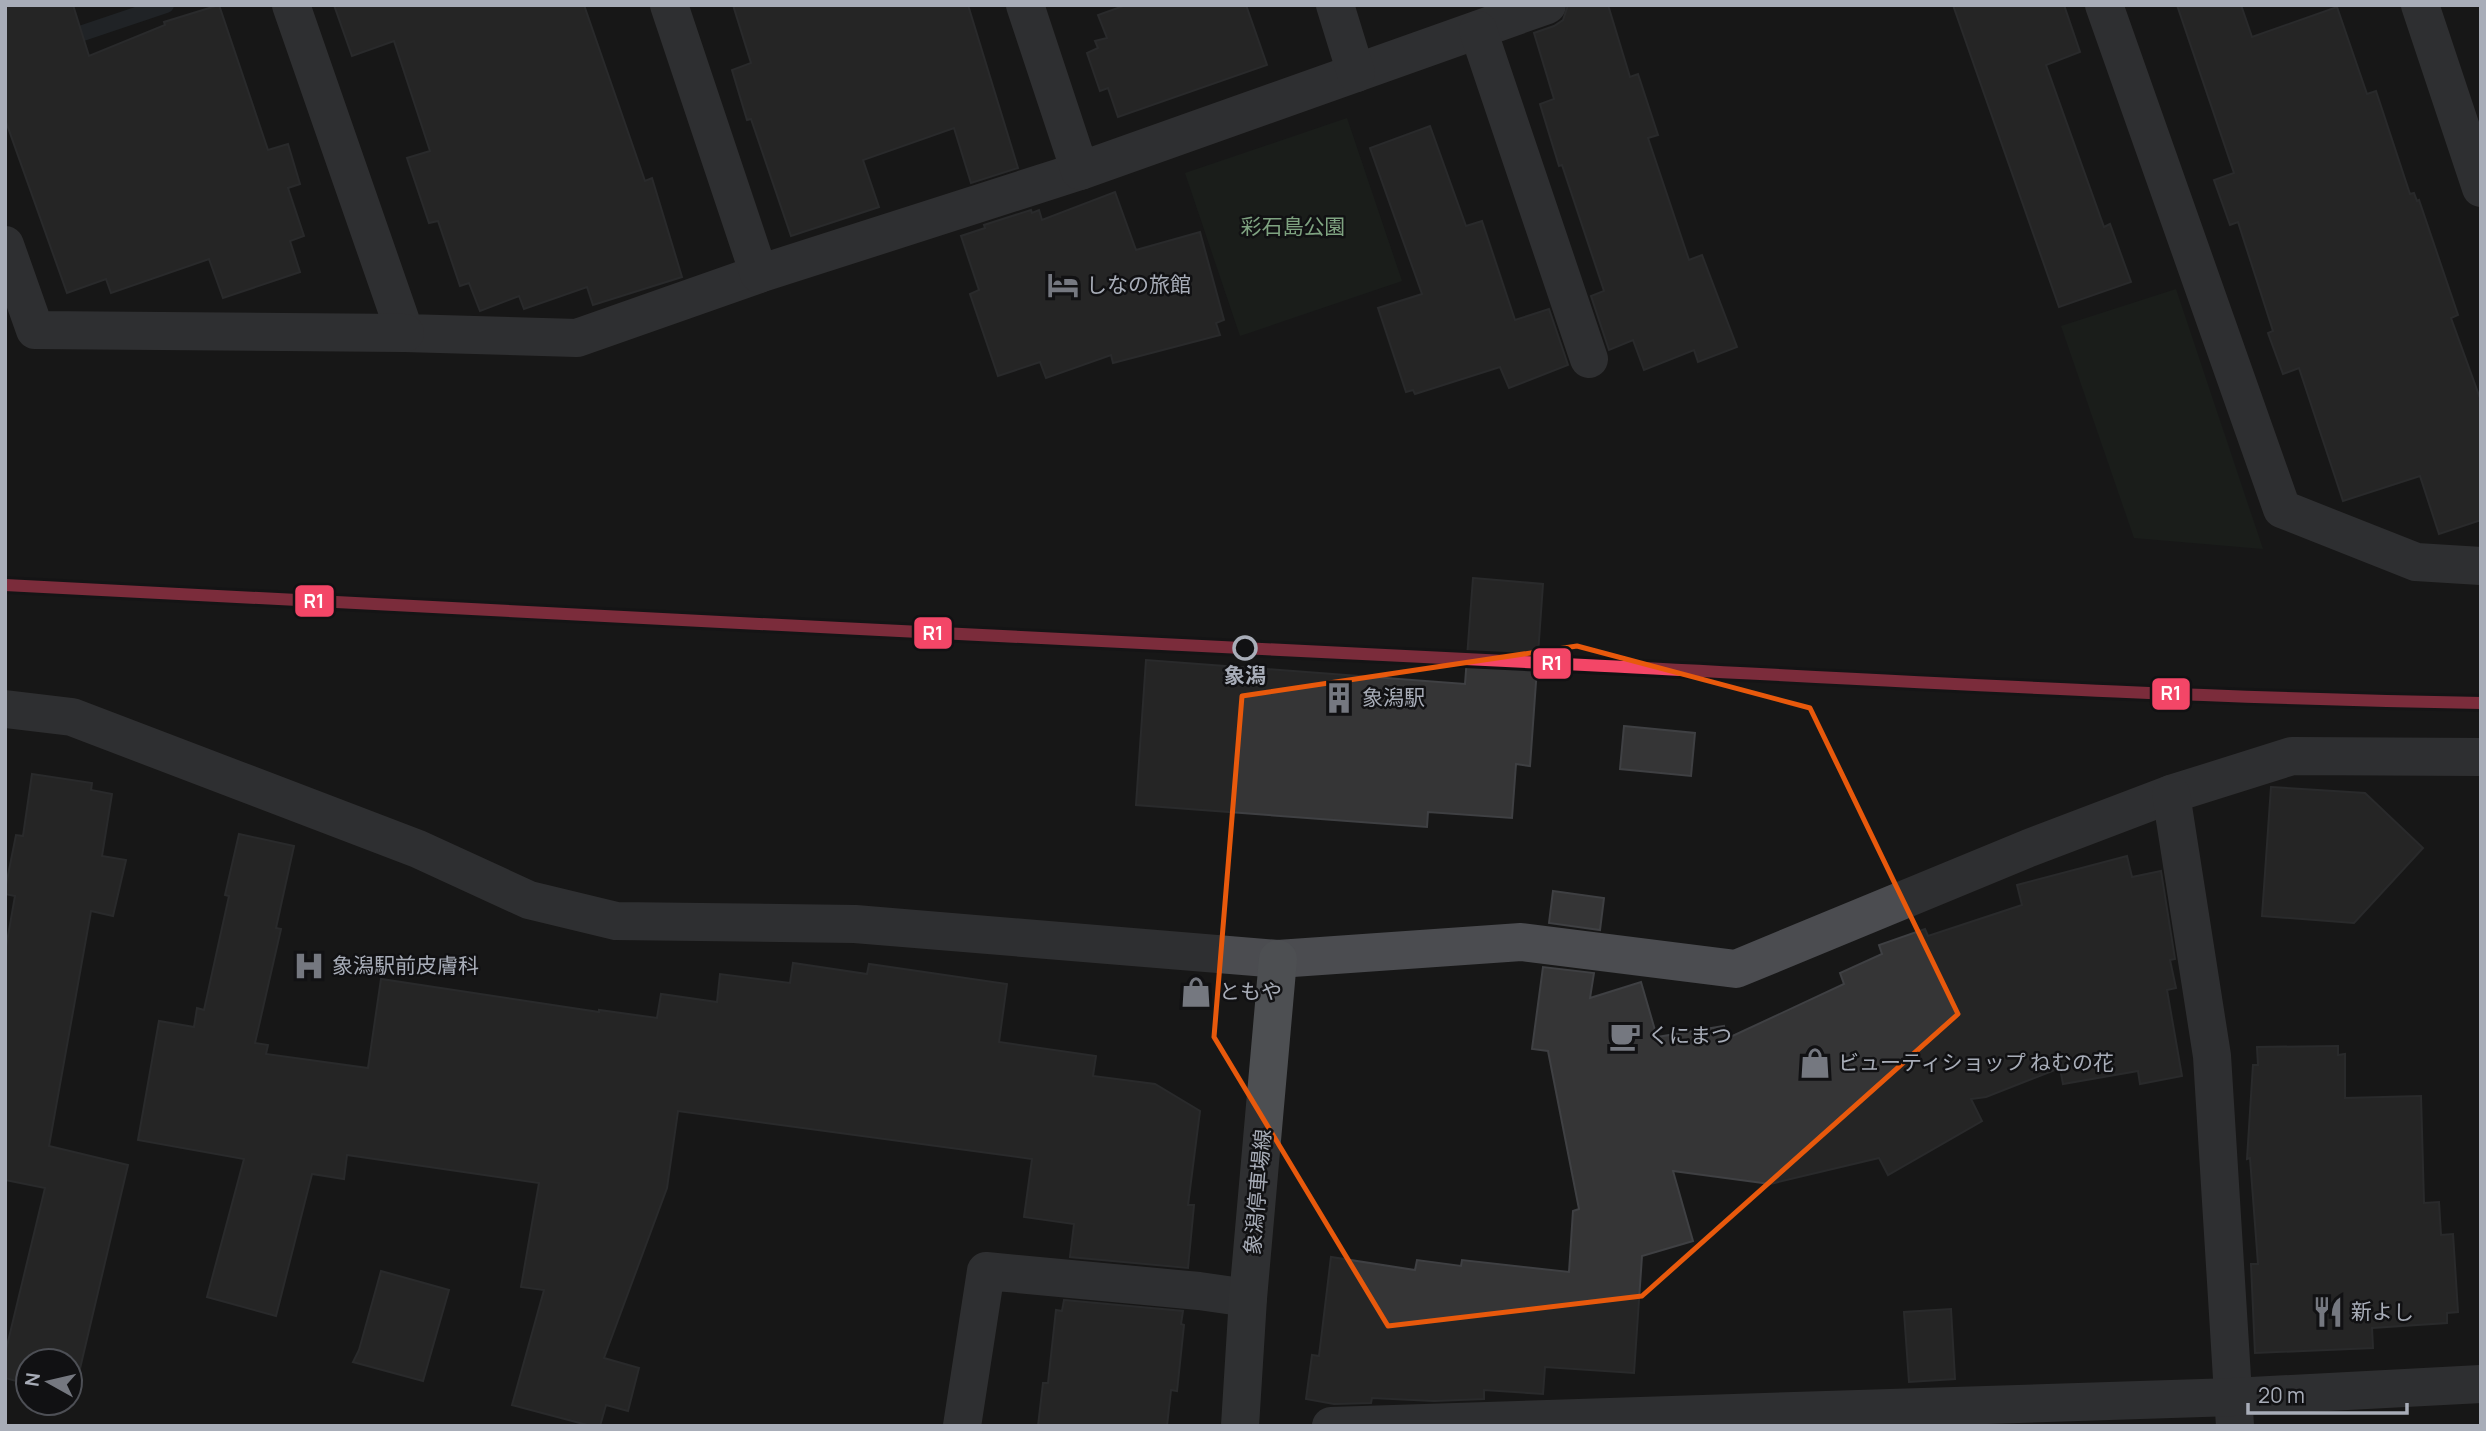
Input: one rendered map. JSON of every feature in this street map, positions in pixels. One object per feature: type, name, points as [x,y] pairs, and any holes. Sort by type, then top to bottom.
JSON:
[{"type":"main road","name":"象潟停車場線","points":[[1240,1426],[1248,1298],[1278,959]]},
{"type":"street","points":[[291,5],[405,333]]},
{"type":"street","points":[[669,5],[759,274]]},
{"type":"street","points":[[1025,5],[1080,171]]},
{"type":"street","points":[[1335,5],[1356,73]]},
{"type":"street","points":[[5,245],[20,330],[405,333],[578,338],[759,274],[1080,171],[1547,5]]},
{"type":"street","points":[[2104,5],[2282,509],[2416,562],[2481,566]]},
{"type":"street","points":[[2420,5],[2481,188]]},
{"type":"street","points":[[1478,30],[1590,359]]},
{"type":"street","points":[[5,709],[72,717],[418,849],[529,900],[616,920],[855,924],[1278,959],[1521,942],[1736,969],[2029,848],[2171,794],[2292,757],[2481,757]]},
{"type":"street","points":[[2171,794],[2213,1056],[2234,1411]]},
{"type":"street","points":[[962,1426],[986,1271],[1248,1298]]},
{"type":"street","points":[[1331,1426],[2234,1411],[2481,1384]]},
{"type":"highlighted area","points":[[1577,646],[1810,708],[1958,1014],[1642,1296],[1388,1326],[1214,1037],[1242,696]]},
{"type":"green space","name":"彩石島公園","points":[[1347,118],[1402,281],[1240,336],[1185,173]]},
{"type":"green space","points":[[2176,289],[2263,549],[2134,538],[2061,326]]},
{"type":"building","points":[[5,5],[73,5],[89,56],[165,25],[164,22],[219,5],[268,150],[288,144],[300,184],[288,188],[304,236],[290,241],[300,272],[223,298],[209,259],[111,293],[106,279],[67,293],[5,119]]},
{"type":"building","points":[[334,5],[584,5],[645,181],[652,178],[682,277],[593,305],[587,287],[524,309],[519,296],[480,311],[469,283],[460,286],[438,221],[429,223],[407,158],[430,151],[394,41],[352,56]]},
{"type":"building","points":[[733,5],[968,5],[1018,168],[971,183],[954,128],[863,160],[879,207],[791,236],[751,119],[747,120],[732,70],[751,63]]},
{"type":"building","points":[[1126,5],[1246,5],[1267,65],[1118,117],[1108,88],[1100,91],[1087,53],[1098,48],[1095,41],[1107,38],[1098,15]]},
{"type":"building","points":[[1568,5],[1608,5],[1630,77],[1638,74],[1658,135],[1648,138],[1689,260],[1702,255],[1737,347],[1698,362],[1694,350],[1644,370],[1633,340],[1609,350],[1591,296],[1604,291],[1540,104],[1554,99],[1534,33],[1563,20]]},
{"type":"building","points":[[1953,5],[2064,5],[2080,52],[2046,65],[2104,227],[2110,224],[2131,282],[2059,307]]},
{"type":"building","points":[[2177,5],[2241,5],[2252,37],[2337,7],[2367,94],[2376,91],[2410,194],[2414,193],[2417,201],[2419,200],[2458,315],[2451,318],[2481,401],[2481,520],[2439,534],[2420,476],[2343,501],[2299,368],[2283,374],[2268,333],[2273,331],[2238,222],[2230,225],[2214,180],[2234,173]]},
{"type":"building","points":[[1430,126],[1466,226],[1482,221],[1515,320],[1549,309],[1568,365],[1509,388],[1500,367],[1415,394],[1413,390],[1406,392],[1378,308],[1422,294],[1370,148]]},
{"type":"building","points":[[1115,192],[1136,250],[1200,232],[1224,320],[1216,323],[1220,335],[1113,363],[1111,355],[1046,378],[1040,362],[998,376],[970,294],[979,290],[961,236],[985,228],[984,225],[1031,210],[1032,213],[1039,210],[1042,220]]},
{"type":"building","name":"象潟駅","points":[[1473,578],[1543,584],[1530,766],[1516,764],[1512,818],[1428,812],[1427,827],[1136,805],[1146,660],[1465,684]]},
{"type":"building","points":[[1624,726],[1695,733],[1691,776],[1620,769]]},
{"type":"building","points":[[32,774],[92,783],[91,790],[112,794],[102,856],[126,860],[113,916],[91,911],[49,1146],[128,1165],[84,1352],[84,1347],[14,1347],[14,1380],[5,1378],[5,1354],[45,1188],[5,1180],[5,953],[15,896],[5,894],[5,890],[16,835],[23,836]]},
{"type":"building","points":[[2271,787],[2365,793],[2423,848],[2354,923],[2262,916]]},
{"type":"building","points":[[239,834],[294,846],[276,928],[281,929],[255,1043],[268,1045],[266,1054],[368,1068],[381,979],[599,1012],[657,1018],[661,994],[717,1002],[720,974],[790,983],[793,963],[867,974],[869,964],[1007,984],[999,1042],[1096,1056],[1093,1076],[1155,1084],[1200,1111],[1188,1205],[1194,1205],[1188,1268],[1070,1257],[1074,1224],[1024,1217],[1032,1159],[678,1111],[667,1188],[604,1358],[639,1368],[628,1411],[606,1405],[600,1426],[512,1405],[544,1290],[521,1287],[539,1183],[347,1155],[344,1179],[312,1174],[276,1316],[207,1297],[244,1159],[138,1140],[159,1021],[194,1027],[197,1008],[204,1010],[229,896],[225,895]]},
{"type":"building","points":[[2127,856],[2132,877],[2161,871],[2175,959],[2170,960],[2176,988],[2167,990],[2182,1076],[2140,1084],[2138,1071],[2063,1084],[2060,1068],[1986,1097],[1971,1099],[1982,1121],[1888,1175],[1879,1158],[1770,1184],[1673,1171],[1693,1241],[1642,1256],[1634,1373],[1545,1367],[1543,1394],[1484,1390],[1484,1399],[1434,1401],[1372,1398],[1371,1403],[1334,1404],[1306,1399],[1312,1355],[1319,1356],[1331,1257],[1415,1270],[1417,1260],[1461,1266],[1462,1260],[1569,1272],[1573,1211],[1579,1209],[1548,1051],[1532,1049],[1543,967],[1594,973],[1590,998],[1641,982],[1657,1037],[1724,1026],[1726,1039],[1844,984],[1840,973],[1882,954],[1879,945],[1925,929],[1928,936],[2022,905],[2017,885]]},
{"type":"building","points":[[1553,891],[1604,898],[1600,930],[1549,923]]},
{"type":"building","points":[[2338,1046],[2338,1055],[2345,1054],[2345,1098],[2421,1096],[2424,1203],[2439,1202],[2441,1235],[2453,1234],[2458,1312],[2447,1313],[2447,1323],[2372,1328],[2373,1348],[2255,1353],[2251,1264],[2258,1264],[2250,1158],[2247,1159],[2253,1065],[2258,1065],[2257,1047]]},
{"type":"building","points":[[381,1271],[449,1290],[423,1381],[353,1362],[359,1350]]},
{"type":"building","points":[[1064,1300],[1183,1311],[1177,1391],[1171,1390],[1167,1426],[1038,1426],[1043,1383],[1048,1383],[1056,1310],[1062,1311]]},
{"type":"building","points":[[1951,1309],[1955,1379],[1909,1382],[1904,1312]]},
{"type":"waterway","points":[[62,40],[166,5]]},
{"type":"transit line","name":"R1","points":[[5,585],[2033,688],[2481,703]]},
{"type":"place","name":"しなの旅館","points":[[1063,285]]},
{"type":"place","name":"象潟","points":[[1245,648]]},
{"type":"place","name":"象潟駅","points":[[1339,698]]},
{"type":"place","name":"象潟駅前皮膚科","points":[[309,966]]},
{"type":"place","name":"ともや","points":[[1196,992]]},
{"type":"place","name":"くにまつ","points":[[1625,1036]]},
{"type":"place","name":"ビューティショップ ねむの花","points":[[1815,1063]]},
{"type":"place","name":"新よし","points":[[2328,1312]]}]
